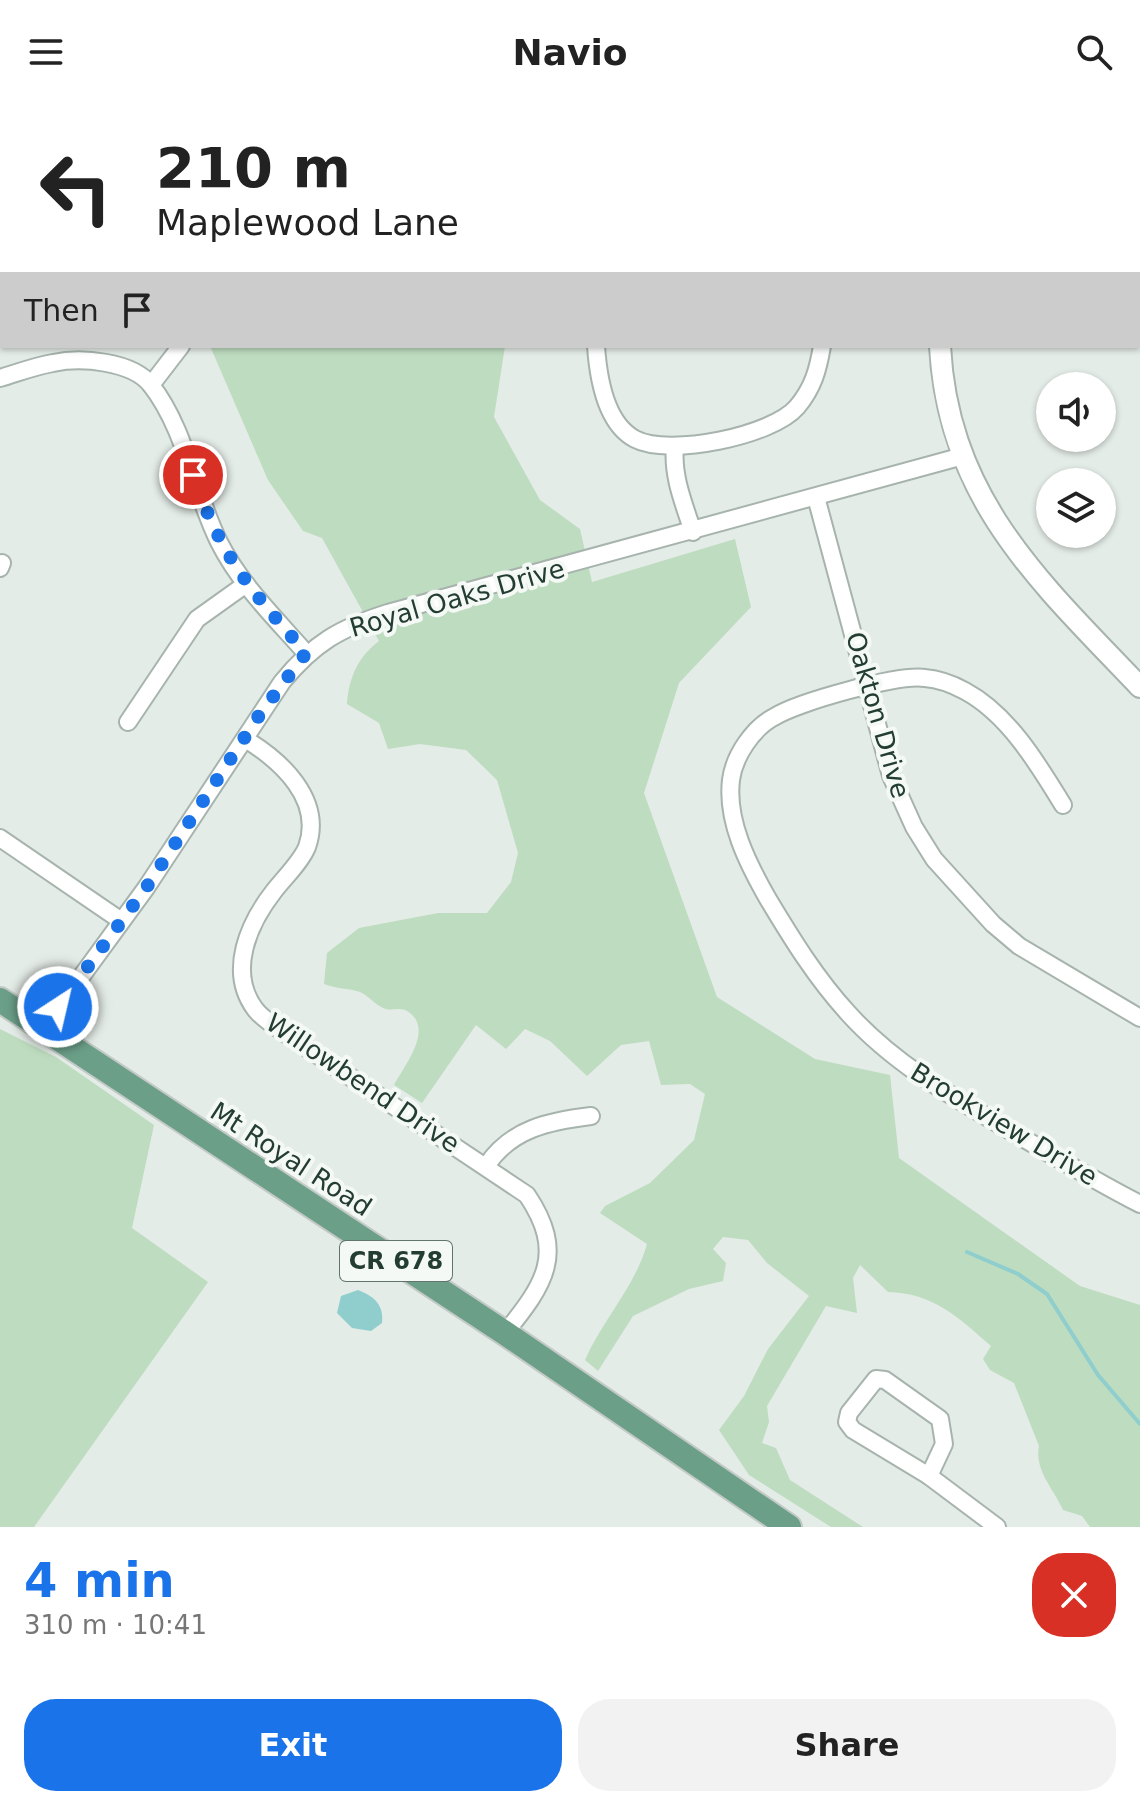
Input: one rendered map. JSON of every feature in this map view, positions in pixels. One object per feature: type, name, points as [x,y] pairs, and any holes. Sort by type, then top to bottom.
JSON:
[{"type":"main road","name":"Mt Royal Road","points":[[0,1000],[505,1333],[789,1527]]},
{"type":"street","points":[[151,385],[179,348]]},
{"type":"street","points":[[596,348],[600,386],[611,412],[634,439],[675,447],[715,441],[777,423],[796,409],[816,380],[822,348]]},
{"type":"street","points":[[940,348],[948,404],[963,456],[989,512],[1016,554],[1140,687]]},
{"type":"street","points":[[0,378],[50,354],[108,365],[141,377],[151,385],[186,453],[220,544],[246,584],[306,653]]},
{"type":"street","points":[[675,447],[674,461],[680,494],[693,532]]},
{"type":"street","name":"Royal Oaks Drive","points":[[43,1029],[306,653],[344,630],[388,613],[963,456]]},
{"type":"street","name":"Oakton Drive","points":[[816,497],[891,776],[901,802],[948,876],[974,906],[1019,946],[1140,1018]]},
{"type":"street","points":[[128,722],[197,619],[246,584]]},
{"type":"street","name":"Brookview Drive","points":[[1063,805],[1030,753],[967,691],[923,677],[795,706],[754,732],[731,776],[730,802],[742,845],[758,881],[823,984],[849,1015],[899,1060],[940,1089],[1140,1204]]},
{"type":"street","name":"Willowbend Drive","points":[[245,739],[275,759],[292,776],[309,825],[307,846],[261,908],[249,931],[242,953],[249,999],[256,1011],[289,1036],[487,1165],[527,1195],[542,1218],[548,1239],[543,1280],[534,1298],[505,1333]]},
{"type":"street","points":[[0,838],[120,920]]},
{"type":"street","points":[[487,1165],[503,1143],[515,1135],[548,1124],[591,1116]]},
{"type":"street","points":[[929,1476],[944,1444],[940,1419],[885,1380],[876,1379],[869,1383],[847,1422],[853,1430],[929,1476],[997,1527]]},
{"type":"green space","points":[[211,348],[505,348],[494,417],[540,500],[580,529],[592,582],[735,539],[751,607],[679,683],[644,793],[717,997],[815,1059],[890,1075],[899,1158],[1080,1286],[1140,1305],[1140,1527],[1090,1527],[1082,1516],[1063,1510],[1042,1471],[1039,1446],[1014,1383],[990,1370],[983,1359],[991,1346],[944,1308],[904,1293],[888,1292],[860,1265],[853,1278],[857,1313],[826,1306],[767,1406],[769,1422],[762,1443],[776,1448],[790,1480],[863,1527],[831,1527],[749,1475],[719,1430],[744,1396],[768,1349],[809,1296],[767,1263],[748,1240],[723,1237],[713,1249],[726,1263],[723,1281],[689,1289],[633,1316],[598,1371],[585,1360],[627,1289],[647,1244],[600,1213],[605,1206],[650,1183],[694,1140],[705,1094],[690,1084],[661,1085],[649,1041],[621,1045],[587,1076],[550,1041],[525,1029],[506,1049],[476,1025],[422,1103],[394,1085],[418,1039],[416,1020],[407,1011],[383,1008],[360,992],[324,984],[327,953],[359,928],[438,913],[487,913],[511,882],[518,853],[497,780],[466,750],[420,744],[388,749],[379,723],[347,704],[356,668],[379,641],[322,538],[303,531],[268,480]]},
{"type":"green space","points":[[0,1029],[56,1057],[154,1125],[132,1228],[208,1282],[34,1527],[0,1527]]},
{"type":"water","points":[[358,1290],[369,1295],[380,1306],[382,1323],[371,1331],[352,1328],[337,1313],[341,1296]]},
{"type":"waterway","points":[[967,1252],[1018,1274],[1047,1294],[1098,1375],[1140,1424]]},
{"type":"route","points":[[58,1007],[146,888],[260,714],[306,653],[230,562],[208,518],[193,475]]}]
